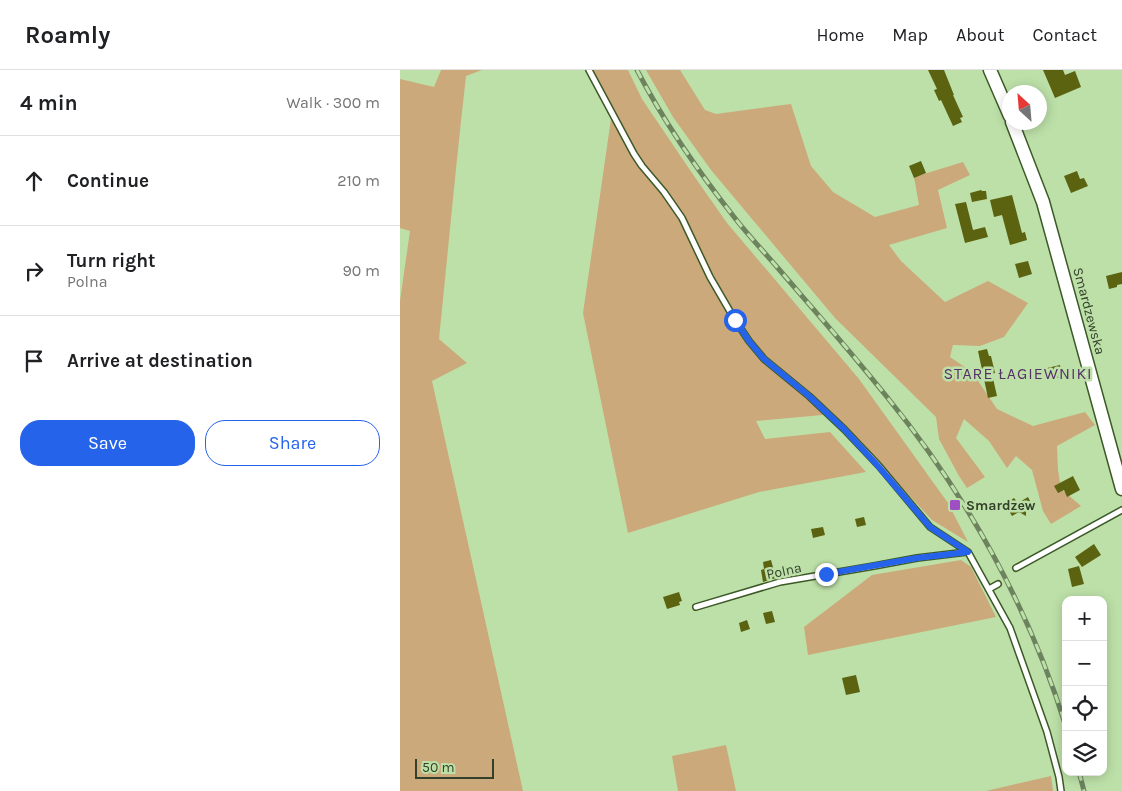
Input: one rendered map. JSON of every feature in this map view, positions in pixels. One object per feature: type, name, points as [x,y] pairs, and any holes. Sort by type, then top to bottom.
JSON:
[{"type":"street","points":[[990,70],[1002,98]]},
{"type":"street","name":"Smardzewska","points":[[1015,130],[1043,202],[1122,489]]},
{"type":"lane","points":[[588,70],[634,154],[682,218],[710,276],[749,341],[764,359],[809,396],[844,429],[930,527],[968,552],[1010,628],[1047,732],[1061,791]]},
{"type":"lane","points":[[1016,568],[1122,510]]},
{"type":"lane","name":"Polna","points":[[696,607],[780,582],[917,558],[968,552]]},
{"type":"lane","points":[[989,589],[998,584]]},
{"type":"shaded area","points":[[441,70],[482,70],[466,76],[439,339],[467,363],[432,381],[523,791],[400,791],[400,301],[410,231],[400,228],[400,79],[434,87]]},
{"type":"shaded area","points":[[589,70],[628,70],[642,99],[727,223],[859,379],[948,503],[968,542],[932,520],[833,414],[756,421],[765,439],[830,432],[866,472],[759,492],[628,533],[583,313],[612,112]]},
{"type":"shaded area","points":[[646,70],[680,70],[705,110],[716,114],[791,104],[811,166],[833,192],[875,217],[919,205],[914,177],[963,162],[970,175],[938,190],[947,228],[889,245],[901,261],[945,302],[988,281],[1028,303],[1004,337],[980,346],[953,345],[950,357],[972,372],[997,409],[1033,426],[1085,412],[1095,425],[1057,446],[1061,489],[1081,506],[1051,524],[1043,511],[1032,470],[1016,456],[1007,468],[989,441],[964,419],[956,438],[985,477],[967,488],[939,439],[936,417],[835,318],[711,170],[673,117]]},
{"type":"shaded area","points":[[961,560],[971,567],[996,617],[808,655],[804,627],[872,575]]},
{"type":"shaded area","points":[[726,745],[736,791],[678,791],[672,756]]},
{"type":"shaded area","points":[[1051,776],[1053,791],[986,791]]},
{"type":"building","points":[[928,70],[944,70],[963,117],[960,118],[962,122],[953,126],[941,100],[939,101],[934,90],[937,89]]},
{"type":"building","points":[[1043,70],[1063,70],[1065,75],[1075,71],[1081,87],[1055,98]]},
{"type":"building","points":[[921,161],[926,173],[914,178],[909,166]]},
{"type":"building","points":[[1077,171],[1080,179],[1084,178],[1088,186],[1071,193],[1064,176]]},
{"type":"building","points":[[981,190],[986,191],[987,199],[972,202],[970,193]]},
{"type":"building","points":[[1012,195],[1022,233],[1025,232],[1027,240],[1010,245],[1002,215],[994,217],[990,200]]},
{"type":"building","points":[[966,202],[973,230],[985,227],[988,237],[965,243],[955,204]]},
{"type":"building","points":[[1028,261],[1032,274],[1019,278],[1015,264]]},
{"type":"building","points":[[1122,272],[1122,284],[1109,289],[1106,276]]},
{"type":"building","points":[[987,349],[989,356],[991,356],[995,373],[992,374],[997,396],[988,398],[978,351]]},
{"type":"building","points":[[1060,365],[1063,377],[1049,379],[1047,368]]},
{"type":"building","points":[[1073,476],[1080,490],[1067,497],[1064,490],[1058,493],[1054,486]]},
{"type":"building","points":[[1028,497],[1032,505],[1026,508],[1026,516],[1019,512],[1012,516],[1005,504],[1014,498],[1018,503]]},
{"type":"building","points":[[864,517],[866,525],[857,527],[855,519]]},
{"type":"building","points":[[823,527],[825,535],[813,538],[811,529]]},
{"type":"building","points":[[1094,544],[1101,555],[1082,567],[1075,557]]},
{"type":"building","points":[[771,560],[776,578],[763,582],[761,570],[764,569],[763,562]]},
{"type":"building","points":[[1079,566],[1084,584],[1072,587],[1068,569]]},
{"type":"building","points":[[679,592],[682,601],[679,602],[680,605],[667,609],[663,597]]},
{"type":"building","points":[[772,611],[775,622],[766,624],[763,613]]},
{"type":"building","points":[[747,620],[750,629],[741,632],[739,623]]},
{"type":"building","points":[[856,675],[860,692],[846,695],[842,678]]},
{"type":"railway","points":[[637,70],[671,129],[724,204],[874,381],[916,434],[969,512],[1014,595],[1034,638],[1062,715]]},
{"type":"railway","points":[[1080,776],[1084,791]]},
{"type":"place","name":"Smardzew","points":[[955,505]]},
{"type":"district","name":"STARE ŁAGIEWNIKI","points":[[1018,373]]},
{"type":"route","points":[[735,320],[764,359],[809,396],[844,429],[930,527],[968,552],[917,558],[826,574]]}]
